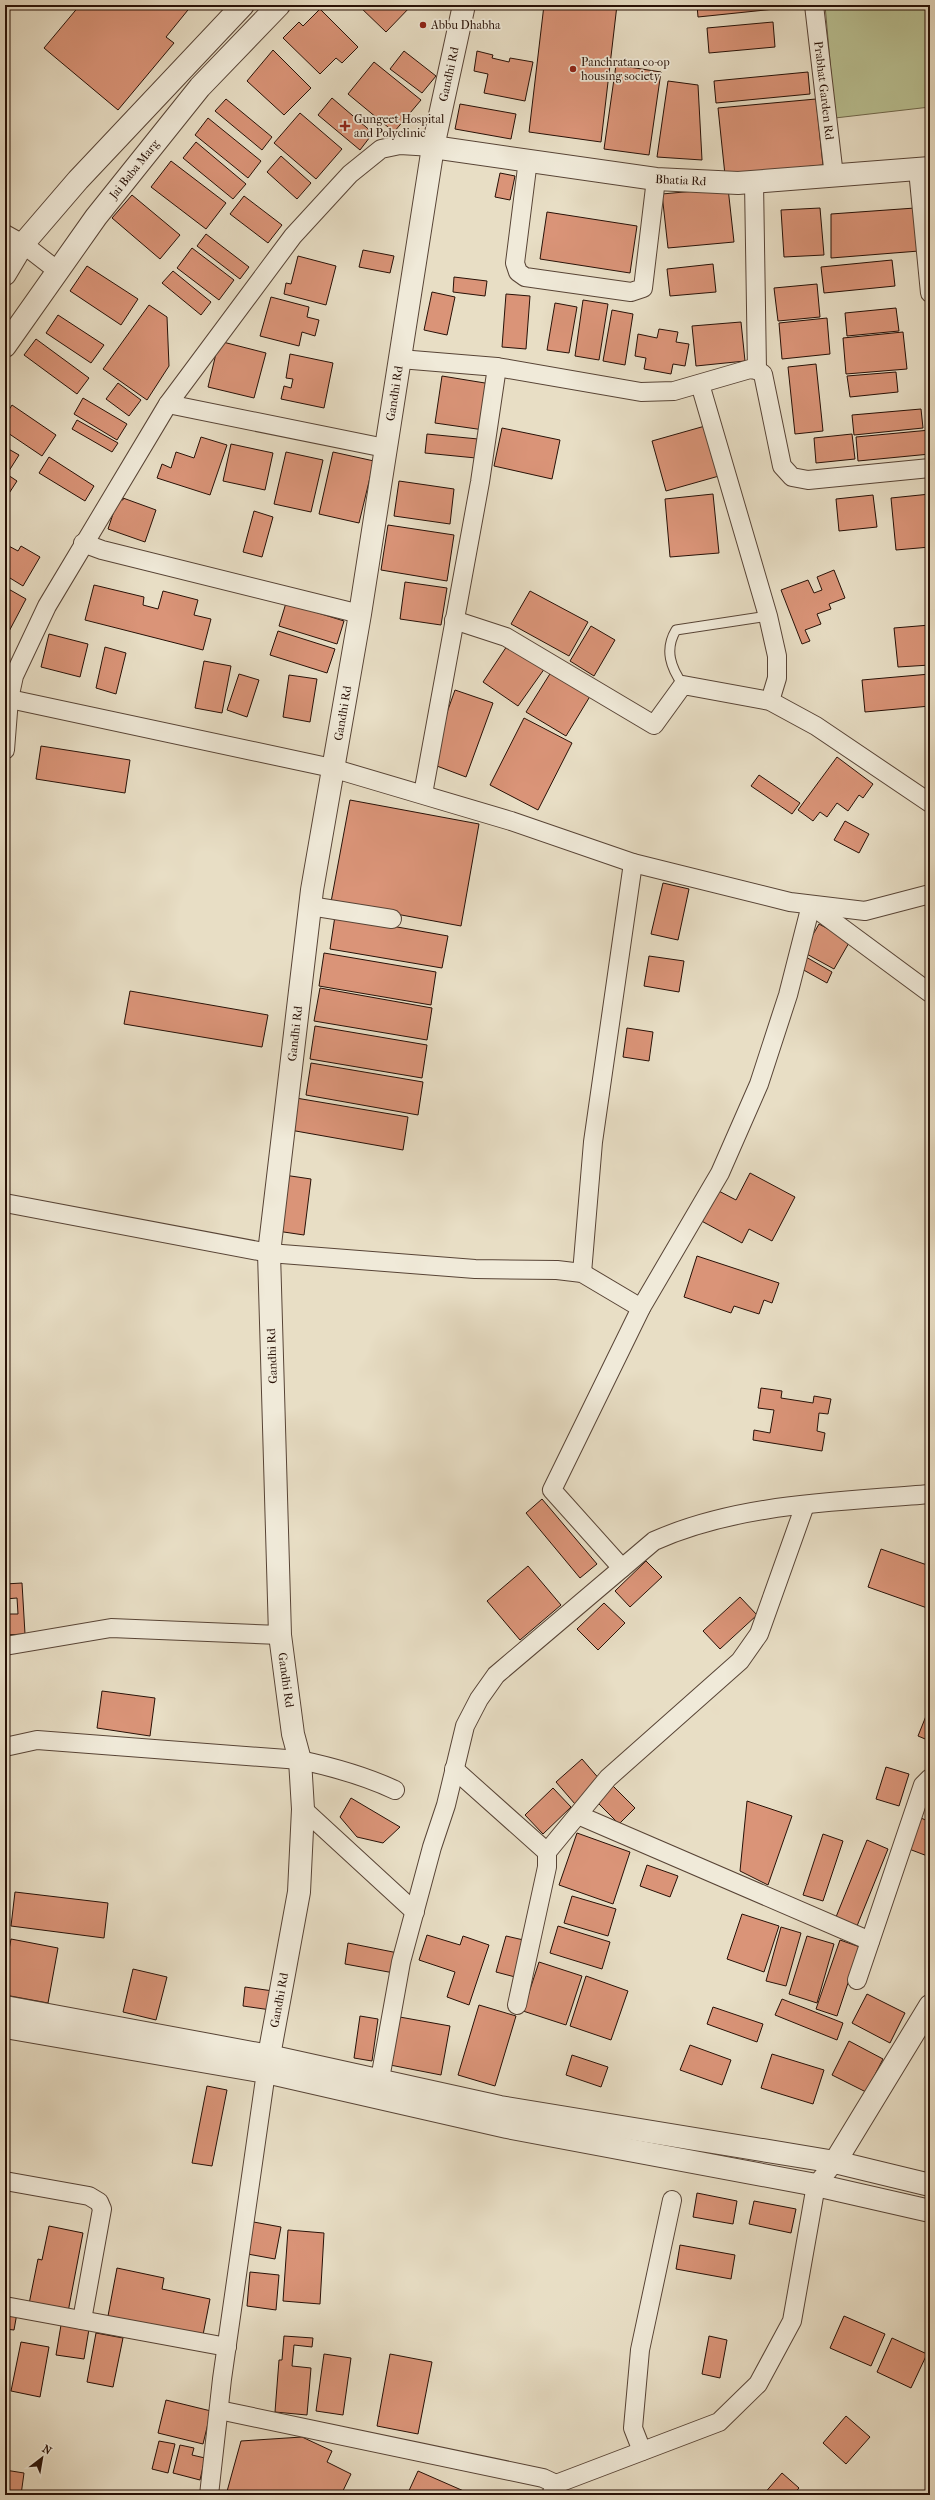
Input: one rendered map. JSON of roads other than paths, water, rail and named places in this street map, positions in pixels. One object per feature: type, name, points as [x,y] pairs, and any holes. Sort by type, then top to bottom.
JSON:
[{"type":"street","name":"Jai Baba Marg","points":[[5,346],[96,217],[200,88],[279,5]]},
{"type":"street","name":"Prabhat Garden Rd","points":[[814,5],[834,176]]},
{"type":"street","points":[[5,274],[14,239],[78,180],[239,7],[257,29]]},
{"type":"street","name":"Gandhi Rd","points":[[267,2064],[299,1892],[303,1808],[300,1760],[293,1734],[280,1635],[269,1253],[310,906],[332,768],[360,614],[433,146],[462,12]]},
{"type":"street","points":[[5,750],[7,699],[14,676],[47,606],[83,543],[168,404],[293,236],[350,174],[381,149],[400,145],[433,146]]},
{"type":"street","name":"Bhatia Rd","points":[[433,146],[656,179],[754,182],[924,169]]},
{"type":"street","points":[[528,160],[515,263],[518,272],[526,277],[631,292],[643,288],[656,179]]},
{"type":"street","points":[[924,169],[930,293]]},
{"type":"street","points":[[754,182],[758,370]]},
{"type":"street","points":[[14,239],[58,271]]},
{"type":"street","points":[[400,359],[497,367],[641,392],[674,391],[750,369],[758,370],[763,374],[782,466],[792,477],[808,480],[930,468]]},
{"type":"street","points":[[423,794],[480,482],[497,367]]},
{"type":"street","points":[[700,384],[768,616],[776,656],[777,678],[770,701]]},
{"type":"street","points":[[168,404],[385,448]]},
{"type":"street","points":[[83,543],[102,550],[360,614]]},
{"type":"street","points":[[454,620],[506,637],[654,725],[682,685],[770,701],[816,726],[930,803]]},
{"type":"street","points":[[7,699],[332,768],[512,820],[633,863],[790,902],[865,911],[930,894]]},
{"type":"street","points":[[582,1273],[593,1142],[633,863]]},
{"type":"street","points":[[811,905],[930,993]]},
{"type":"street","points":[[622,1568],[552,1490],[641,1308],[720,1172],[759,1084],[788,996],[811,905]]},
{"type":"street","points":[[310,906],[392,919]]},
{"type":"street","points":[[5,1203],[269,1253],[475,1269],[557,1270],[582,1273],[641,1308]]},
{"type":"street","points":[[380,2079],[400,1962],[432,1847],[446,1805],[465,1726],[479,1699],[496,1675],[654,1541],[680,1530],[704,1522],[805,1505],[930,1494]]},
{"type":"street","points":[[517,2005],[547,1867],[547,1852],[608,1778],[740,1661],[759,1634],[805,1505]]},
{"type":"street","points":[[5,1646],[111,1628],[280,1635]]},
{"type":"street","points":[[5,1747],[37,1740],[300,1760],[338,1768],[367,1777],[395,1790]]},
{"type":"street","points":[[454,1769],[547,1852]]},
{"type":"street","points":[[857,1980],[923,1785],[930,1778]]},
{"type":"street","points":[[303,1808],[415,1912]]},
{"type":"street","points":[[578,1815],[870,1941]]},
{"type":"street","points":[[219,2410],[543,2478],[554,2490],[642,2451],[719,2422],[758,2384],[792,2321],[816,2185],[835,2162],[930,2006]]},
{"type":"street","points":[[5,2007],[267,2064],[507,2127],[816,2185],[930,2211]]},
{"type":"street","points":[[5,2027],[380,2079],[500,2107],[835,2162],[930,2185]]},
{"type":"street","points":[[209,2495],[227,2347],[267,2064]]},
{"type":"street","points":[[5,2181],[90,2196],[99,2202],[102,2209],[82,2320]]},
{"type":"street","points":[[642,2451],[633,2428],[640,2350],[672,2200]]},
{"type":"street","points":[[5,2306],[227,2347]]},
{"type":"lane","points":[[682,685],[671,665],[670,657],[671,639],[676,630],[768,616]]},
{"type":"place","name":"Abbu Dhabha","points":[[423,25]]},
{"type":"place","name":"Panchratan co-op housing society","points":[[573,69]]},
{"type":"place","name":"Gungeet Hospital and Polyclinic","points":[[345,126]]}]
